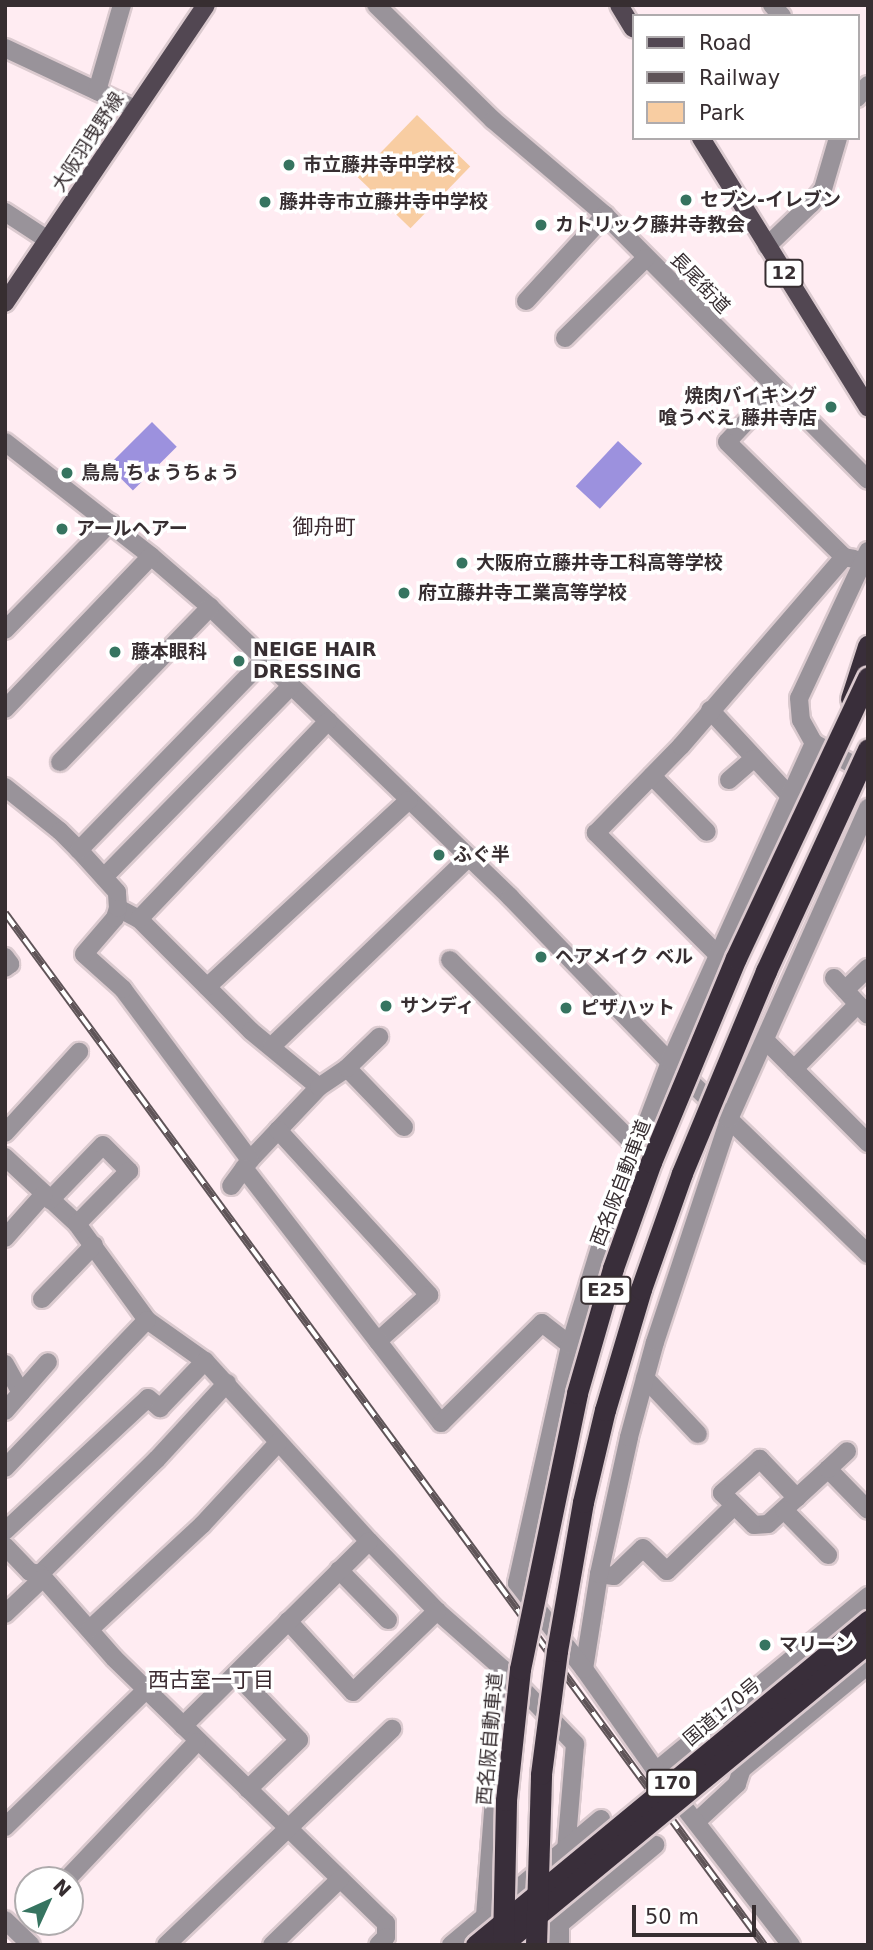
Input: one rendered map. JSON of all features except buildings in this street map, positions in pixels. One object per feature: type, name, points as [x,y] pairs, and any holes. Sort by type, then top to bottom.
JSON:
[{"type":"highway","points":[[839,738],[868,646]]},
{"type":"highway","name":"西名阪自動車道","points":[[502,1945],[506,1800],[520,1669],[577,1393],[612,1268],[651,1162],[736,958],[868,678]]},
{"type":"highway","name":"E25","points":[[536,1945],[545,1746],[557,1651],[583,1502],[605,1410],[641,1289],[682,1173],[766,971],[868,749]]},
{"type":"highway","name":"国道170号","points":[[476,1945],[868,1621]]},
{"type":"highway","name":"国道170号","points":[[502,1945],[868,1642]]},
{"type":"main road","name":"大阪羽曳野線","points":[[5,303],[206,5]]},
{"type":"main road","points":[[620,5],[632,26]]},
{"type":"main road","name":"12","points":[[702,140],[868,407]]},
{"type":"street","points":[[97,91],[122,5]]},
{"type":"street","name":"長尾街道","points":[[376,5],[493,120],[604,215],[868,480]]},
{"type":"street","points":[[5,48],[135,109]]},
{"type":"street","points":[[767,246],[823,189],[837,140]]},
{"type":"street","points":[[5,212],[48,240]]},
{"type":"street","points":[[526,301],[604,215]]},
{"type":"street","points":[[565,338],[646,258]]},
{"type":"street","points":[[776,390],[727,442],[844,558]]},
{"type":"street","points":[[5,442],[110,523],[210,607],[469,857],[670,1062],[868,1254]]},
{"type":"street","points":[[5,630],[110,523]]},
{"type":"street","points":[[5,709],[151,556]]},
{"type":"street","points":[[718,955],[596,833],[652,776],[844,558],[866,556]]},
{"type":"street","points":[[866,556],[799,698],[800,719],[814,743],[868,773]]},
{"type":"street","points":[[60,762],[210,607]]},
{"type":"street","points":[[79,850],[265,659]]},
{"type":"street","points":[[104,877],[291,686]]},
{"type":"street","points":[[710,710],[790,796]]},
{"type":"street","points":[[139,919],[328,721]]},
{"type":"street","points":[[792,1945],[656,1771],[584,1669],[517,1583],[570,1345],[636,1146],[670,1062],[814,743]]},
{"type":"street","points":[[729,780],[753,759]]},
{"type":"street","points":[[652,776],[707,832]]},
{"type":"street","points":[[5,787],[61,831],[117,892],[118,908],[115,918],[84,954],[123,989],[247,1164],[441,1423],[542,1323],[570,1345]]},
{"type":"street","points":[[207,987],[409,800]]},
{"type":"street","points":[[584,1669],[599,1574],[645,1378],[729,1119],[868,808]]},
{"type":"street","points":[[272,1046],[469,857]]},
{"type":"street","points":[[118,908],[139,919],[251,1031],[319,1087]]},
{"type":"street","points":[[5,957],[10,964],[5,968]]},
{"type":"street","points":[[450,960],[636,1146]]},
{"type":"street","points":[[794,1069],[863,1009],[839,984],[868,968]]},
{"type":"street","points":[[231,1185],[247,1164],[319,1087],[346,1068],[379,1037]]},
{"type":"street","points":[[765,1040],[868,1143]]},
{"type":"street","points":[[5,1133],[79,1052]]},
{"type":"street","points":[[346,1068],[404,1126]]},
{"type":"street","points":[[278,1130],[429,1295],[378,1341]]},
{"type":"street","points":[[5,1238],[103,1145],[129,1171],[76,1224]]},
{"type":"street","points":[[5,1157],[76,1224],[147,1320],[205,1361],[369,1541],[437,1611],[504,1670],[575,1744],[560,1945]]},
{"type":"street","points":[[42,1299],[94,1245]]},
{"type":"street","points":[[5,1468],[147,1320]]},
{"type":"street","points":[[5,1531],[148,1398],[160,1408],[205,1361]]},
{"type":"street","points":[[5,1411],[48,1362]]},
{"type":"street","points":[[5,1364],[21,1393]]},
{"type":"street","points":[[645,1378],[698,1434]]},
{"type":"street","points":[[5,1615],[157,1460],[227,1383]]},
{"type":"street","points":[[90,1629],[202,1525],[278,1443]]},
{"type":"street","points":[[828,1555],[790,1504],[760,1459],[722,1493],[754,1525],[768,1524],[790,1504],[828,1469],[847,1451]]},
{"type":"street","points":[[828,1469],[868,1510]]},
{"type":"street","points":[[599,1574],[614,1576],[643,1548],[667,1571],[734,1506]]},
{"type":"street","points":[[183,1726],[369,1541]]},
{"type":"street","points":[[5,1546],[30,1572],[42,1576],[114,1658],[197,1742],[386,1923],[386,1937],[378,1945]]},
{"type":"street","points":[[339,1570],[388,1620]]},
{"type":"street","points":[[656,1771],[868,1597]]},
{"type":"street","points":[[289,1621],[353,1692],[437,1611]]},
{"type":"street","points":[[696,1822],[737,1784],[742,1769],[868,1665]]},
{"type":"street","points":[[485,1916],[504,1670]]},
{"type":"street","points":[[236,1674],[299,1740],[248,1789]]},
{"type":"street","points":[[5,1827],[146,1690]]},
{"type":"street","points":[[166,1945],[392,1729]]},
{"type":"street","points":[[79,1866],[197,1742]]},
{"type":"street","points":[[451,1945],[601,1819]]},
{"type":"street","points":[[536,1945],[655,1845]]},
{"type":"street","points":[[272,1945],[340,1879]]},
{"type":"green space","points":[[417,115],[470,166],[410,228],[357,177]]},
{"type":"shaded area","points":[[152,422],[177,447],[133,491],[108,466]]},
{"type":"shaded area","points":[[618,441],[642,464],[600,509],[576,486]]},
{"type":"railway","points":[[5,913],[764,1945]]},
{"type":"place","name":"市立藤井寺中学校","points":[[289,165]]},
{"type":"place","name":"セブン-イレブン","points":[[686,200]]},
{"type":"place","name":"藤井寺市立藤井寺中学校","points":[[265,202]]},
{"type":"place","name":"カトリック藤井寺教会","points":[[541,225]]},
{"type":"place","name":"焼肉バイキング 喰うべえ 藤井寺店","points":[[831,407]]},
{"type":"place","name":"鳥鳥 ちょうちょう","points":[[67,473]]},
{"type":"place","name":"アールヘアー","points":[[62,529]]},
{"type":"place","name":"大阪府立藤井寺工科高等学校","points":[[462,563]]},
{"type":"place","name":"府立藤井寺工業高等学校","points":[[404,593]]},
{"type":"place","name":"藤本眼科","points":[[115,652]]},
{"type":"place","name":"NEIGE HAIR DRESSING","points":[[239,661]]},
{"type":"place","name":"ふぐ半","points":[[439,855]]},
{"type":"place","name":"ヘアメイク ベル","points":[[541,957]]},
{"type":"place","name":"サンディ","points":[[386,1006]]},
{"type":"place","name":"ピザハット","points":[[566,1008]]},
{"type":"place","name":"マリーン","points":[[765,1645]]},
{"type":"district","name":"御舟町","points":[[324,527]]},
{"type":"district","name":"西古室一丁目","points":[[211,1680]]}]
